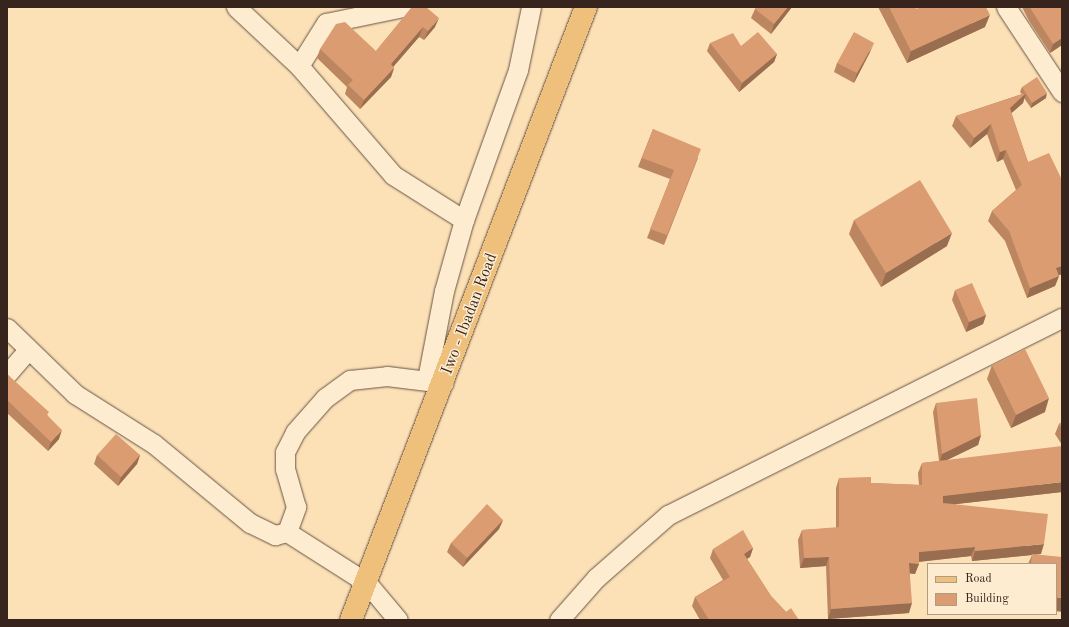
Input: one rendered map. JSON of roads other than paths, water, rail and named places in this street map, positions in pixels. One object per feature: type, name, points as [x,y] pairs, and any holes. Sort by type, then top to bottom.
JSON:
[{"type":"main road","name":"Iwo - Ibadan Road","points":[[351,620],[367,583],[436,381],[586,7]]},
{"type":"street","points":[[236,7],[299,66],[393,175],[464,220]]},
{"type":"street","points":[[299,66],[326,23],[403,7]]},
{"type":"street","points":[[287,532],[296,507],[285,470],[285,452],[295,432],[325,398],[350,380],[387,376],[436,381],[444,290],[464,220],[518,70],[531,7]]},
{"type":"street","points":[[1006,7],[1062,92]]},
{"type":"street","points":[[560,620],[596,578],[668,515],[1062,318]]},
{"type":"street","points":[[7,328],[27,351],[75,394],[154,444],[250,523],[276,535],[287,532],[367,583],[398,620]]},
{"type":"street","points":[[7,374],[27,351]]}]
